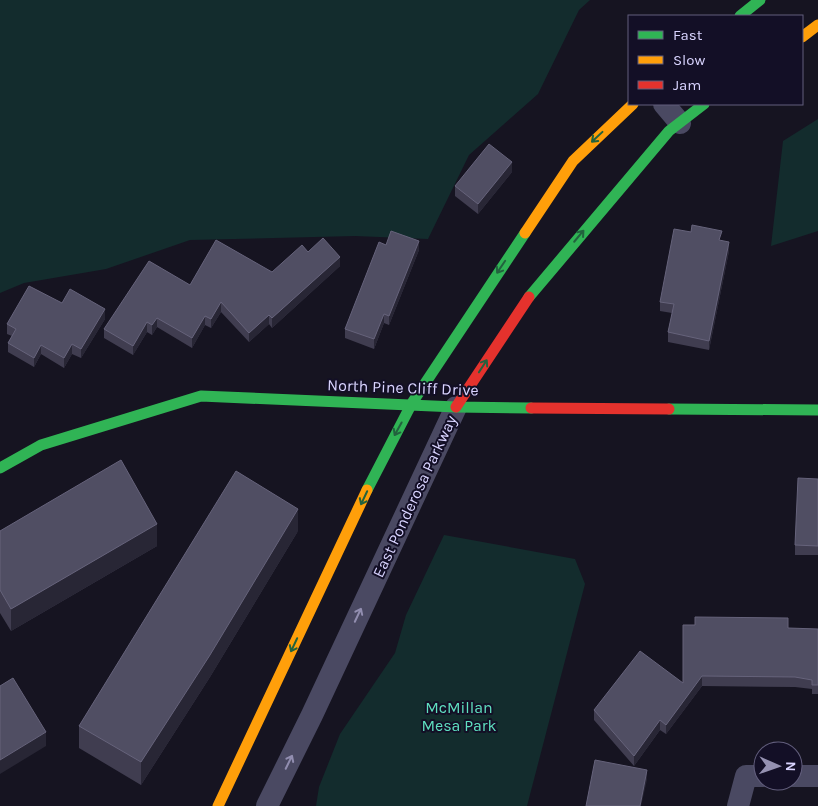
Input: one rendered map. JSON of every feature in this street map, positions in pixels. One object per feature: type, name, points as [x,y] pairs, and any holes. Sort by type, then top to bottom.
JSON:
[{"type":"street","points":[[741,15],[760,0]]},
{"type":"street","points":[[803,36],[818,25]]},
{"type":"street","points":[[218,806],[384,454],[412,403],[574,161],[632,105]]},
{"type":"street","points":[[665,105],[680,122]]},
{"type":"street","name":"East Ponderosa Parkway","points":[[267,806],[456,407],[528,298],[642,160],[669,131],[703,105]]},
{"type":"street","name":"North Pine Cliff Drive","points":[[0,468],[41,445],[201,396],[412,403],[456,407],[818,410]]},
{"type":"street","points":[[803,776],[818,776]]},
{"type":"street","points":[[738,806],[753,778]]},
{"type":"green space","points":[[0,0],[590,0],[579,10],[538,94],[469,155],[428,239],[355,236],[190,240],[106,269],[24,283],[0,293]]},
{"type":"green space","points":[[818,119],[818,231],[771,246],[783,141]]},
{"type":"green space","name":"McMillan Mesa Park","points":[[444,535],[575,559],[585,584],[527,806],[316,806],[319,787],[340,734],[395,653],[406,615]]},
{"type":"building","points":[[489,144],[512,162],[478,204],[455,186]]},
{"type":"building","points":[[692,225],[722,231],[719,240],[729,242],[709,341],[668,332],[674,304],[660,302],[674,229],[691,232]]},
{"type":"building","points":[[391,231],[419,241],[389,316],[384,314],[374,339],[345,329],[379,242],[386,245]]},
{"type":"building","points":[[323,238],[340,257],[272,318],[269,315],[249,333],[221,302],[211,319],[205,316],[192,338],[157,318],[152,325],[147,322],[133,346],[104,329],[149,261],[190,285],[216,240],[272,272],[302,245],[308,252]]},
{"type":"building","points":[[29,286],[62,303],[70,289],[105,309],[81,349],[72,344],[64,358],[41,345],[34,358],[8,343],[16,329],[7,324]]},
{"type":"building","points":[[121,460],[157,524],[11,609],[0,590],[0,531]]},
{"type":"building","points":[[236,471],[298,509],[210,655],[141,762],[79,726]]},
{"type":"building","points":[[798,478],[818,479],[818,546],[795,545]]},
{"type":"building","points":[[695,617],[788,618],[788,628],[818,629],[818,685],[812,685],[812,680],[795,677],[702,676],[666,725],[660,720],[634,756],[594,710],[640,651],[683,683],[683,625],[695,625]]},
{"type":"building","points":[[13,678],[46,732],[0,760],[0,686]]},
{"type":"building","points":[[595,760],[647,770],[640,806],[586,806]]},
{"type":"traffic: fast","points":[[741,15],[760,0]]},
{"type":"traffic: fast","points":[[529,297],[669,131],[703,105]]},
{"type":"traffic: fast","points":[[367,490],[412,403],[525,233]]},
{"type":"traffic: fast","points":[[0,468],[41,445],[201,396],[456,407],[531,408]]},
{"type":"traffic: fast","points":[[669,409],[818,410]]},
{"type":"traffic: slow","points":[[803,36],[818,25]]},
{"type":"traffic: slow","points":[[525,233],[573,161],[632,105]]},
{"type":"traffic: slow","points":[[218,806],[367,490]]},
{"type":"traffic: jam","points":[[456,407],[529,297]]},
{"type":"traffic: jam","points":[[531,408],[669,409]]}]
